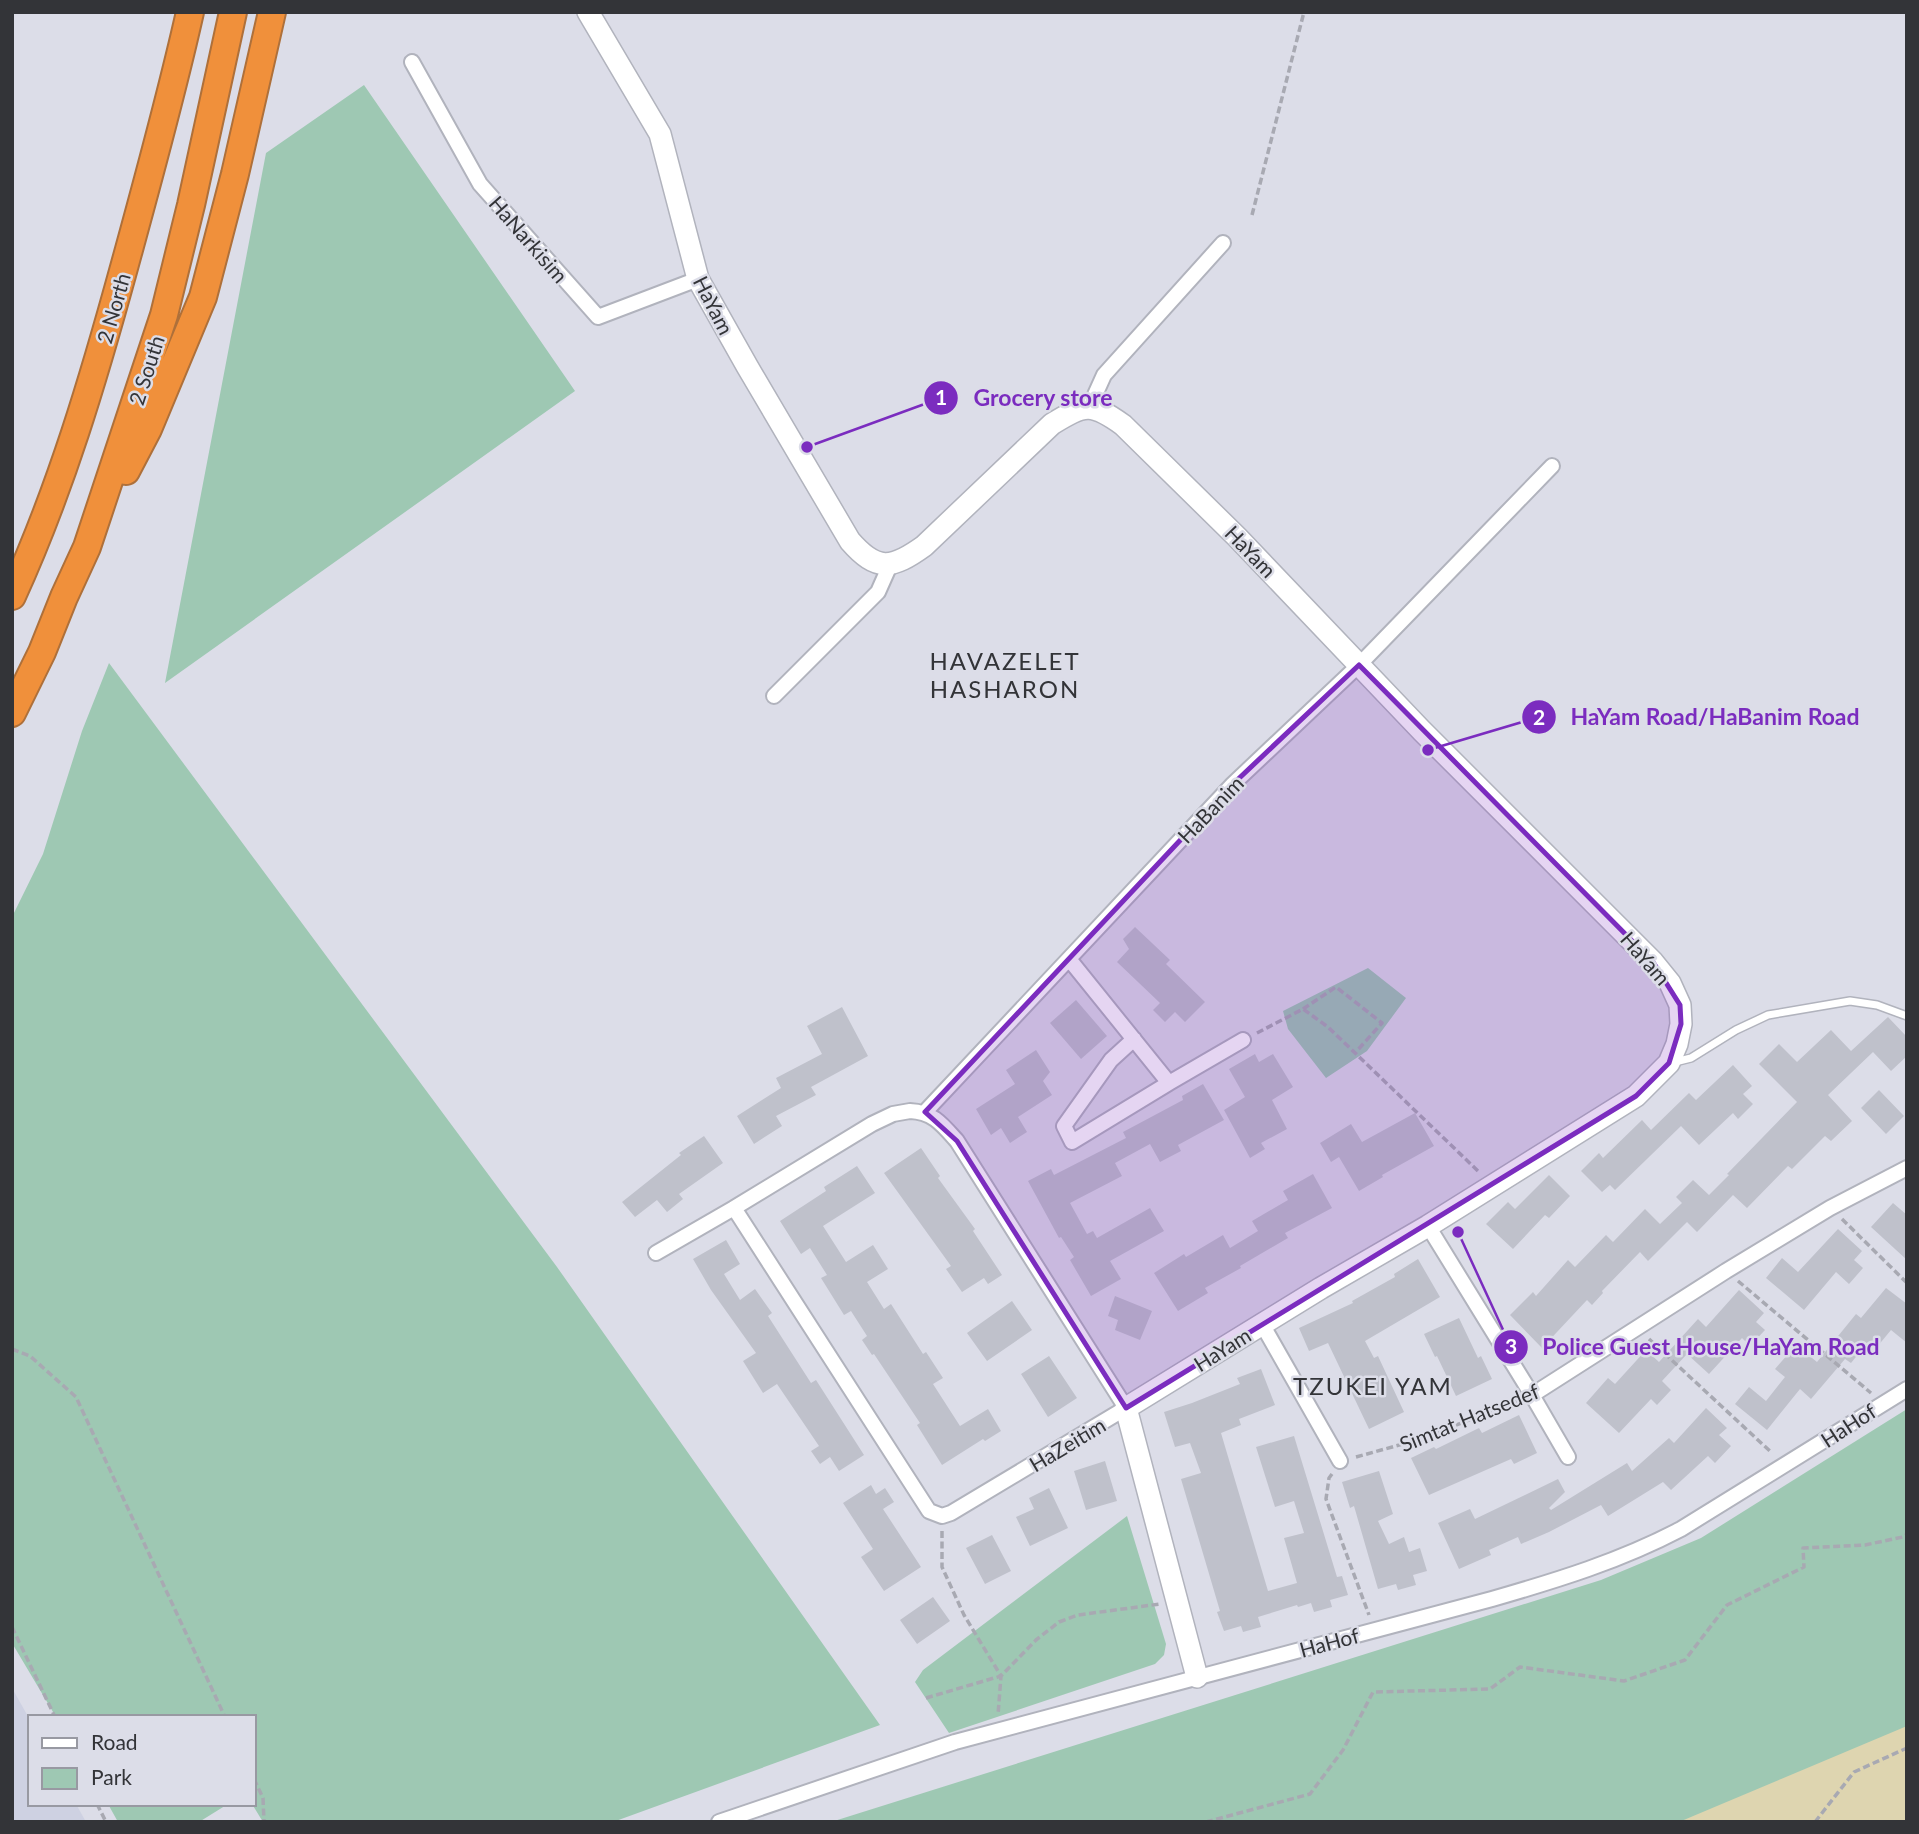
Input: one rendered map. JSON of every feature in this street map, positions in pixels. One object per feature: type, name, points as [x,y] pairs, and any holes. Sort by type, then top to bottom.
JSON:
[{"type":"highway","points":[[171,99],[183,12]]},
{"type":"highway","name":"2 North","points":[[12,596],[34,548],[71,446],[112,313],[171,99],[190,12]]},
{"type":"highway","name":"2 South","points":[[12,713],[42,652],[87,547],[164,315],[233,12]]},
{"type":"highway","points":[[87,547],[148,429],[203,297],[272,16]]},
{"type":"street","name":"HaYam","points":[[588,12],[660,134],[698,279],[850,541],[874,563],[890,565]]},
{"type":"street","name":"HaNarkisim","points":[[412,62],[480,184],[598,317],[698,279]]},
{"type":"street","points":[[774,696],[878,592],[890,565],[924,546],[1052,424],[1070,413],[1090,406],[1104,374],[1223,243]]},
{"type":"street","name":"HaYam","points":[[1090,406],[1124,425],[1237,537],[1422,731],[1608,917],[1671,983],[1680,1005],[1681,1024],[1669,1063],[1636,1096],[1428,1226],[1126,1408]]},
{"type":"street","name":"HaBanim","points":[[925,1112],[1233,784],[1359,665],[1552,467]]},
{"type":"street","points":[[1069,959],[1169,1083]]},
{"type":"street","points":[[1134,1039],[1111,1060],[1064,1126],[1072,1142],[1243,1040]]},
{"type":"street","points":[[656,1253],[872,1124],[893,1114],[925,1112]]},
{"type":"street","name":"HaZeitim","points":[[925,1112],[942,1124],[957,1142],[1126,1408],[942,1516]]},
{"type":"street","name":"Simtat Hatsedef","points":[[1532,1395],[1830,1208],[1907,1168]]},
{"type":"street","points":[[734,1208],[929,1511],[942,1516]]},
{"type":"street","points":[[1428,1226],[1567,1457]]},
{"type":"street","points":[[1262,1324],[1340,1461]]},
{"type":"street","name":"HaHof","points":[[719,1822],[955,1742],[1564,1579],[1619,1559],[1681,1529],[1907,1389]]},
{"type":"street","points":[[1126,1408],[1197,1678]]},
{"type":"lane","points":[[1669,1063],[1691,1058],[1736,1030],[1768,1015],[1850,1001],[1877,1005],[1907,1016]]},
{"type":"path","points":[[1252,215],[1304,12]]},
{"type":"path","points":[[1243,1040],[1303,1009],[1336,987],[1382,1023],[1355,1053]]},
{"type":"path","points":[[1303,1009],[1328,1027],[1493,1185]]},
{"type":"path","points":[[1830,1208],[1907,1283]]},
{"type":"path","points":[[1726,1271],[1882,1403]]},
{"type":"path","points":[[1637,1329],[1785,1466]]},
{"type":"path","points":[[12,1349],[30,1356],[76,1397],[224,1715]]},
{"type":"path","name":"Simtat Hatsedef","points":[[1340,1461],[1421,1440],[1532,1395]]},
{"type":"path","points":[[1340,1461],[1329,1478],[1326,1499],[1374,1630]]},
{"type":"path","points":[[942,1516],[942,1567],[964,1615],[1001,1676],[996,1731]]},
{"type":"path","points":[[1206,1822],[1310,1794],[1343,1750],[1373,1692],[1490,1689],[1520,1667],[1624,1681],[1685,1660],[1727,1605],[1804,1567],[1803,1548],[1865,1545],[1907,1534]]},
{"type":"path","points":[[926,1698],[1001,1676],[1036,1640],[1059,1622],[1078,1615],[1176,1602]]},
{"type":"path","points":[[12,1627],[54,1715]]},
{"type":"path","points":[[1815,1822],[1854,1772],[1907,1748]]},
{"type":"path","points":[[256,1783],[263,1798],[264,1822]]},
{"type":"path","points":[[98,1806],[106,1822]]},
{"type":"highlighted area","points":[[1359,665],[1653,962],[1680,1005],[1681,1024],[1669,1063],[1636,1096],[1126,1408],[957,1141],[925,1112],[1233,784]]},
{"type":"shaded area","points":[[12,1688],[28,1716],[28,1806],[77,1806],[86,1822],[12,1822]]},
{"type":"green space","points":[[364,85],[575,391],[165,683],[266,153]]},
{"type":"green space","points":[[109,663],[557,1267],[880,1725],[613,1822],[263,1822],[253,1806],[256,1806],[256,1715],[55,1715],[12,1643],[12,917],[43,854],[82,731]]},
{"type":"green space","points":[[1368,968],[1406,998],[1367,1051],[1326,1078],[1288,1029],[1283,1011]]},
{"type":"green space","points":[[1907,1409],[1907,1750],[1782,1822],[831,1822],[1601,1580],[1701,1538]]},
{"type":"green space","points":[[1127,1516],[1166,1644],[1164,1655],[1155,1664],[949,1733],[915,1682],[923,1670]]},
{"type":"green space","points":[[109,1806],[225,1806],[199,1822],[118,1822]]},
{"type":"sand","points":[[1907,1726],[1907,1822],[1679,1822]]},
{"type":"building","points":[[1135,927],[1170,960],[1166,964],[1205,1002],[1185,1022],[1175,1012],[1165,1022],[1153,1010],[1160,1003],[1117,962],[1129,949],[1123,939]]},
{"type":"building","points":[[1076,1000],[1107,1036],[1081,1059],[1050,1023]]},
{"type":"building","points":[[842,1007],[868,1056],[811,1087],[816,1095],[776,1116],[782,1126],[754,1144],[737,1116],[781,1088],[776,1078],[822,1054],[807,1026]]},
{"type":"building","points":[[1888,1017],[1907,1037],[1907,1056],[1891,1071],[1873,1052],[1828,1095],[1852,1121],[1831,1141],[1825,1136],[1792,1169],[1788,1166],[1747,1208],[1733,1195],[1697,1232],[1687,1222],[1648,1261],[1640,1252],[1592,1305],[1587,1300],[1542,1348],[1510,1315],[1533,1292],[1536,1296],[1568,1260],[1575,1267],[1606,1235],[1613,1242],[1645,1209],[1660,1224],[1682,1203],[1676,1197],[1693,1180],[1709,1195],[1729,1175],[1727,1174],[1797,1102],[1759,1064],[1779,1044],[1797,1062],[1831,1030],[1851,1051]]},
{"type":"building","points":[[1036,1050],[1050,1072],[1043,1081],[1052,1095],[1018,1117],[1027,1132],[1010,1143],[1001,1128],[991,1135],[976,1109],[1015,1084],[1006,1070]]},
{"type":"building","points":[[1255,1054],[1259,1062],[1273,1054],[1293,1087],[1272,1100],[1287,1129],[1261,1143],[1265,1149],[1250,1158],[1224,1110],[1245,1097],[1229,1069]]},
{"type":"building","points":[[1733,1065],[1752,1086],[1743,1094],[1753,1104],[1738,1119],[1733,1113],[1699,1145],[1681,1126],[1615,1190],[1610,1185],[1602,1192],[1581,1171],[1599,1153],[1603,1158],[1642,1120],[1651,1130],[1689,1093],[1696,1100]]},
{"type":"building","points":[[1203,1084],[1224,1120],[1178,1145],[1181,1151],[1160,1162],[1150,1144],[1115,1163],[1122,1176],[1070,1203],[1087,1234],[1093,1231],[1097,1238],[1150,1208],[1164,1231],[1110,1261],[1121,1279],[1091,1296],[1070,1260],[1074,1257],[1061,1237],[1059,1238],[1028,1181],[1051,1169],[1054,1175],[1126,1138],[1123,1132],[1183,1100],[1182,1096]]},
{"type":"building","points":[[1879,1090],[1904,1116],[1886,1134],[1861,1108]]},
{"type":"building","points":[[1415,1113],[1434,1146],[1359,1191],[1339,1157],[1331,1162],[1320,1143],[1351,1124],[1362,1142]]},
{"type":"building","points":[[704,1136],[723,1163],[679,1194],[683,1199],[667,1212],[657,1200],[635,1217],[622,1202],[681,1155],[679,1153]]},
{"type":"building","points":[[921,1148],[1002,1275],[988,1284],[984,1278],[962,1292],[946,1269],[951,1266],[884,1173]]},
{"type":"building","points":[[857,1166],[875,1193],[823,1226],[846,1262],[873,1245],[888,1269],[867,1282],[884,1309],[891,1304],[923,1354],[926,1352],[943,1378],[933,1384],[960,1426],[988,1409],[1001,1431],[942,1465],[917,1425],[920,1423],[862,1340],[867,1336],[851,1311],[844,1315],[821,1278],[827,1275],[810,1248],[801,1254],[780,1221],[826,1191],[824,1187]]},
{"type":"building","points":[[1313,1174],[1332,1208],[1285,1233],[1288,1238],[1205,1288],[1208,1293],[1178,1311],[1154,1273],[1184,1254],[1186,1257],[1223,1235],[1230,1248],[1258,1231],[1252,1221],[1288,1200],[1283,1191]]},
{"type":"building","points":[[1549,1175],[1570,1196],[1549,1218],[1545,1215],[1513,1249],[1486,1224],[1508,1202],[1515,1209]]},
{"type":"building","points":[[1893,1203],[1907,1215],[1907,1260],[1871,1227]]},
{"type":"building","points":[[1838,1229],[1862,1251],[1854,1260],[1863,1268],[1849,1284],[1836,1272],[1804,1310],[1766,1278],[1782,1258],[1798,1272]]},
{"type":"building","points":[[726,1240],[740,1264],[724,1274],[740,1300],[755,1289],[772,1313],[768,1316],[811,1383],[816,1380],[864,1455],[839,1471],[830,1457],[820,1464],[811,1451],[819,1446],[777,1384],[763,1393],[743,1361],[756,1353],[711,1290],[693,1259]]},
{"type":"building","points":[[1418,1259],[1440,1297],[1365,1341],[1374,1358],[1378,1356],[1404,1412],[1369,1429],[1328,1343],[1309,1351],[1299,1328],[1353,1303],[1352,1301],[1395,1277],[1394,1274]]},
{"type":"building","points":[[1886,1288],[1907,1304],[1907,1343],[1891,1330],[1872,1353],[1864,1347],[1851,1363],[1845,1359],[1811,1399],[1800,1389],[1767,1430],[1735,1404],[1749,1387],[1766,1401],[1785,1377],[1775,1369],[1796,1345],[1817,1362],[1856,1314],[1861,1318]]},
{"type":"building","points":[[1739,1290],[1764,1313],[1756,1322],[1765,1330],[1750,1346],[1742,1338],[1709,1374],[1687,1354],[1662,1381],[1671,1390],[1657,1405],[1651,1399],[1619,1433],[1586,1403],[1608,1378],[1615,1384],[1646,1350],[1659,1362],[1698,1319],[1706,1327]]},
{"type":"building","points":[[1115,1296],[1152,1311],[1140,1340],[1115,1330],[1118,1320],[1108,1316]]},
{"type":"building","points":[[1012,1301],[1032,1330],[987,1361],[967,1333]]},
{"type":"building","points":[[1459,1318],[1478,1358],[1481,1356],[1492,1379],[1456,1396],[1424,1334]]},
{"type":"building","points":[[1049,1356],[1077,1398],[1048,1417],[1021,1374]]},
{"type":"building","points":[[1261,1369],[1275,1405],[1239,1419],[1241,1425],[1221,1433],[1268,1591],[1297,1583],[1284,1538],[1304,1533],[1294,1501],[1275,1507],[1256,1447],[1294,1436],[1337,1577],[1342,1576],[1348,1595],[1330,1600],[1332,1607],[1314,1612],[1311,1603],[1298,1607],[1297,1605],[1258,1617],[1261,1627],[1243,1632],[1241,1626],[1224,1631],[1181,1479],[1201,1473],[1190,1443],[1175,1447],[1164,1412],[1240,1384],[1237,1378]]},
{"type":"building","points":[[1706,1408],[1727,1428],[1719,1435],[1731,1446],[1715,1463],[1708,1456],[1671,1490],[1663,1482],[1608,1516],[1601,1505],[1521,1544],[1518,1537],[1489,1550],[1491,1555],[1459,1569],[1438,1523],[1470,1509],[1475,1519],[1558,1479],[1565,1492],[1549,1508],[1551,1510],[1627,1463],[1632,1471],[1669,1438],[1674,1443]]},
{"type":"building","points":[[1519,1415],[1537,1453],[1514,1464],[1511,1459],[1429,1495],[1411,1458],[1479,1428],[1482,1433]]},
{"type":"building","points":[[1105,1461],[1117,1501],[1086,1510],[1074,1471]]},
{"type":"building","points":[[1379,1471],[1393,1514],[1378,1521],[1389,1544],[1404,1537],[1409,1552],[1420,1548],[1427,1571],[1413,1575],[1416,1585],[1398,1590],[1396,1584],[1378,1589],[1354,1506],[1350,1508],[1342,1482]]},
{"type":"building","points":[[871,1485],[876,1494],[885,1488],[894,1502],[883,1509],[921,1567],[884,1591],[861,1557],[873,1549],[843,1503]]},
{"type":"building","points":[[1049,1488],[1068,1528],[1030,1546],[1016,1517],[1034,1509],[1029,1498]]},
{"type":"building","points":[[992,1535],[1011,1571],[985,1584],[966,1548]]},
{"type":"building","points":[[933,1597],[950,1621],[917,1644],[900,1620]]},
{"type":"place","name":"Grocery store","points":[[807,447]]},
{"type":"place","name":"HaYam Road/HaBanim Road","points":[[1428,750]]},
{"type":"place","name":"Police Guest House/HaYam Road","points":[[1458,1232]]},
{"type":"district","name":"HAVAZELET HASHARON","points":[[1005,674]]},
{"type":"district","name":"TZUKEI YAM","points":[[1373,1385]]}]
